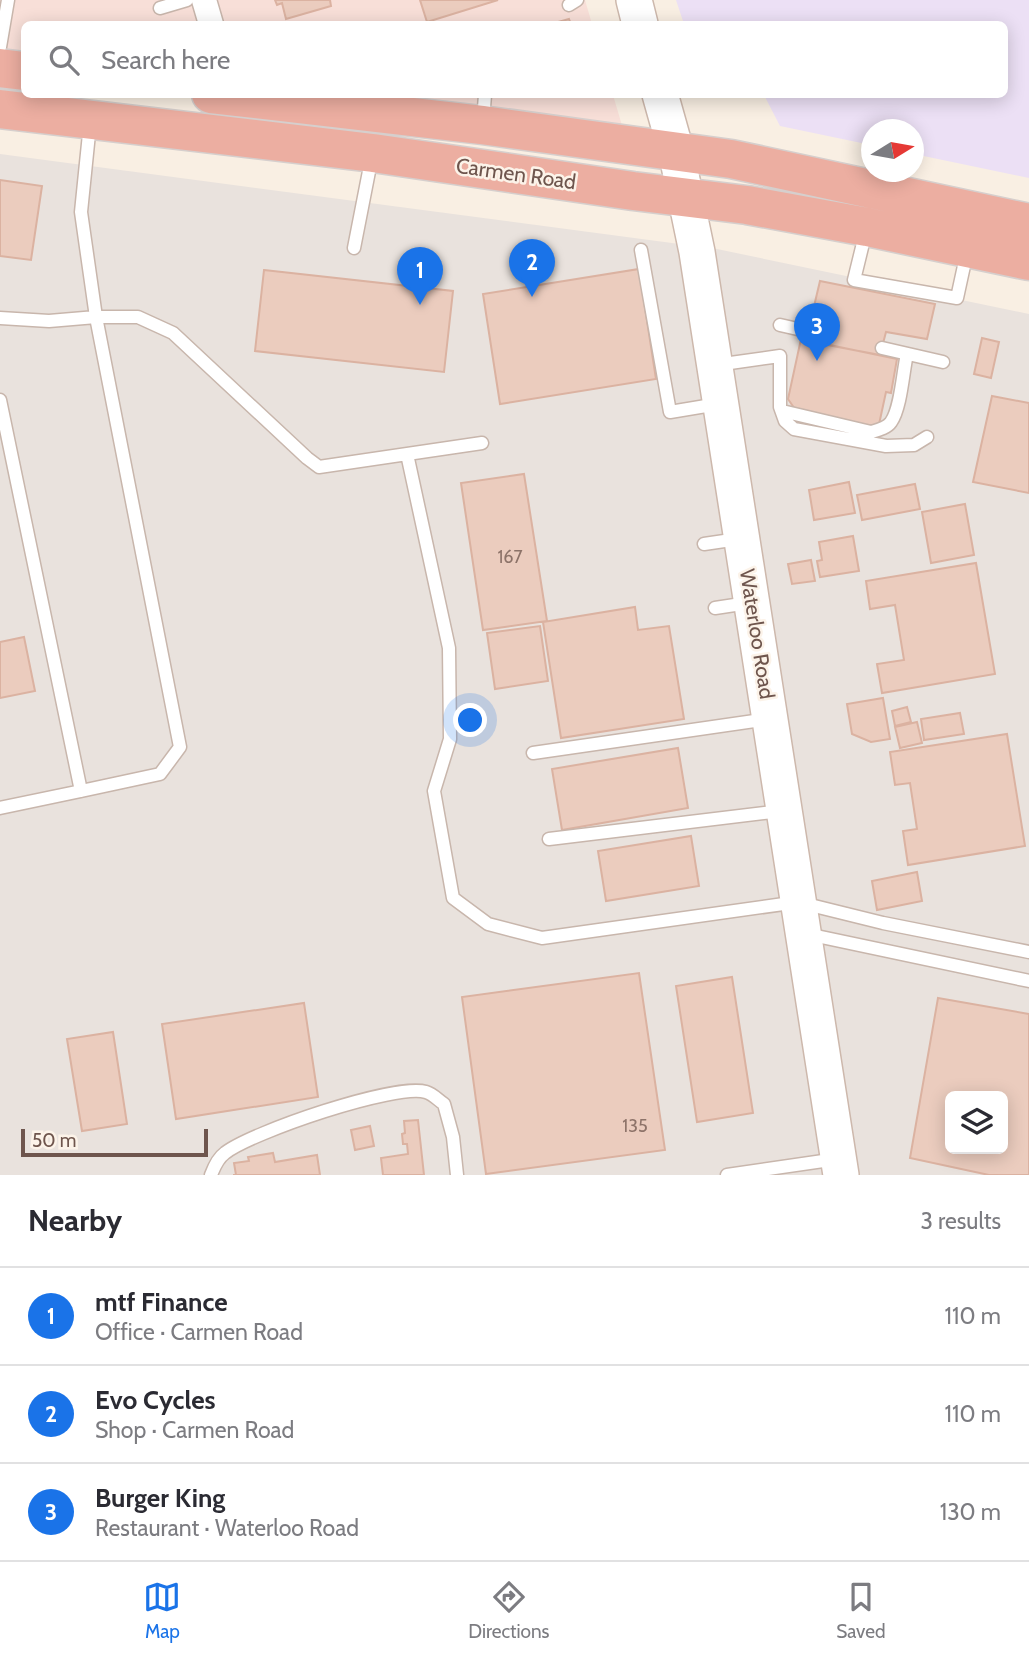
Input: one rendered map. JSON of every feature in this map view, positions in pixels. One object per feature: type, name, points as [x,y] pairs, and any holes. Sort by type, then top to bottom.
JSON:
[{"type":"highway","points":[[0,68],[21,71]]},
{"type":"highway","name":"Carmen Road","points":[[274,98],[483,111],[676,151],[731,159],[1029,223]]},
{"type":"highway","name":"Carmen Road","points":[[0,108],[373,152],[747,205],[1029,261]]},
{"type":"street","points":[[204,0],[210,21]]},
{"type":"street","points":[[634,0],[639,21]]},
{"type":"street","name":"Waterloo Road","points":[[661,98],[686,197],[722,403],[839,1167]]},
{"type":"lane","points":[[0,47],[8,0]]},
{"type":"lane","points":[[160,8],[187,0]]},
{"type":"lane","points":[[0,808],[160,774],[180,747],[96,317],[81,212],[90,120]]},
{"type":"lane","points":[[354,248],[373,152]]},
{"type":"lane","points":[[867,227],[854,280],[957,298],[968,248]]},
{"type":"lane","points":[[641,250],[670,412],[722,403]]},
{"type":"lane","points":[[0,318],[49,321],[138,317],[173,333],[317,466],[482,443]]},
{"type":"lane","points":[[780,325],[824,335]]},
{"type":"lane","points":[[882,348],[943,362]]},
{"type":"lane","points":[[782,411],[871,432],[884,428],[890,424],[895,413],[907,354]]},
{"type":"lane","points":[[715,365],[780,356],[782,411],[785,421],[794,429],[886,446],[914,445],[927,438]]},
{"type":"lane","points":[[0,400],[81,791]]},
{"type":"lane","points":[[407,454],[449,648],[450,739],[434,791],[453,898],[488,924],[542,938],[800,917],[883,923],[1029,952]]},
{"type":"lane","points":[[704,544],[742,538]]},
{"type":"lane","points":[[715,608],[752,603]]},
{"type":"lane","points":[[533,753],[770,718]]},
{"type":"lane","points":[[549,839],[784,811]]},
{"type":"lane","points":[[800,917],[1029,981]]},
{"type":"lane","points":[[211,1175],[215,1164],[224,1153],[245,1141],[283,1126],[394,1092],[424,1091],[444,1104],[453,1137],[457,1175]]},
{"type":"lane","points":[[727,1175],[839,1167]]},
{"type":"shaded area","points":[[0,0],[585,0],[591,21],[21,21],[21,52],[0,49]]},
{"type":"shaded area","points":[[676,0],[1029,0],[1029,178],[924,156],[924,119],[861,119],[861,143],[780,126],[766,98],[1008,98],[1008,21],[683,21]]},
{"type":"shaded area","points":[[337,98],[614,98],[626,139]]},
{"type":"shaded area","points":[[0,154],[717,249],[1029,314],[1029,1175],[0,1175]]},
{"type":"building","points":[[275,0],[330,0],[331,6],[286,19],[282,3],[277,5]]},
{"type":"building","points":[[420,0],[498,0],[430,21],[427,21]]},
{"type":"building","points":[[0,180],[42,186],[31,260],[0,256]]},
{"type":"building","points":[[639,269],[656,379],[500,404],[483,294]]},
{"type":"building","points":[[264,270],[453,291],[444,372],[255,351]]},
{"type":"building","points":[[820,281],[935,304],[927,339],[886,332],[880,355],[822,344],[827,322],[811,319]]},
{"type":"building","points":[[982,338],[999,342],[991,378],[974,374]]},
{"type":"building","points":[[801,339],[897,359],[891,393],[886,392],[878,429],[797,412],[788,399]]},
{"type":"building","points":[[992,396],[1029,403],[1029,493],[973,482]]},
{"type":"building","points":[[524,474],[547,621],[483,630],[461,483]]},
{"type":"building","points":[[849,482],[855,513],[814,520],[809,490]]},
{"type":"building","points":[[915,484],[920,509],[862,520],[857,495]]},
{"type":"building","points":[[965,504],[974,555],[931,563],[922,512]]},
{"type":"building","points":[[853,536],[859,571],[820,577],[817,561],[822,560],[819,542]]},
{"type":"building","points":[[811,560],[815,581],[792,584],[788,564]]},
{"type":"building","points":[[976,563],[995,674],[882,693],[877,664],[904,660],[895,605],[870,609],[866,581]]},
{"type":"building","points":[[635,607],[638,630],[669,626],[684,719],[561,738],[543,622]]},
{"type":"building","points":[[540,626],[548,681],[495,689],[487,633]]},
{"type":"building","points":[[24,637],[35,691],[0,698],[0,642]]},
{"type":"building","points":[[883,698],[890,739],[871,742],[852,734],[847,704]]},
{"type":"building","points":[[907,707],[911,722],[895,726],[892,711]]},
{"type":"building","points":[[960,713],[964,734],[924,740],[921,719]]},
{"type":"building","points":[[917,722],[922,743],[900,748],[895,727]]},
{"type":"building","points":[[1007,734],[1025,846],[908,865],[903,831],[917,829],[910,783],[895,785],[890,752]]},
{"type":"building","points":[[678,748],[688,808],[562,830],[552,769]]},
{"type":"building","points":[[691,836],[699,886],[606,901],[598,851]]},
{"type":"building","points":[[917,872],[922,901],[877,910],[872,881]]},
{"type":"building","points":[[639,973],[665,1150],[486,1174],[462,997]]},
{"type":"building","points":[[732,977],[753,1113],[697,1122],[676,986]]},
{"type":"building","points":[[938,998],[1029,1014],[1029,1175],[989,1175],[910,1158]]},
{"type":"building","points":[[304,1003],[318,1097],[176,1119],[162,1024]]},
{"type":"building","points":[[113,1032],[127,1124],[82,1131],[67,1039]]},
{"type":"building","points":[[418,1120],[424,1175],[383,1175],[381,1158],[408,1154],[407,1144],[403,1144],[404,1121]]},
{"type":"building","points":[[370,1126],[374,1146],[355,1150],[351,1130]]},
{"type":"building","points":[[273,1153],[275,1162],[317,1155],[320,1175],[236,1175],[234,1163],[249,1161],[248,1157]]},
{"type":"place","name":"Evo Cycles","points":[[532,297]]},
{"type":"place","name":"mtf Finance","points":[[420,305]]},
{"type":"place","name":"Burger King","points":[[817,361]]}]
